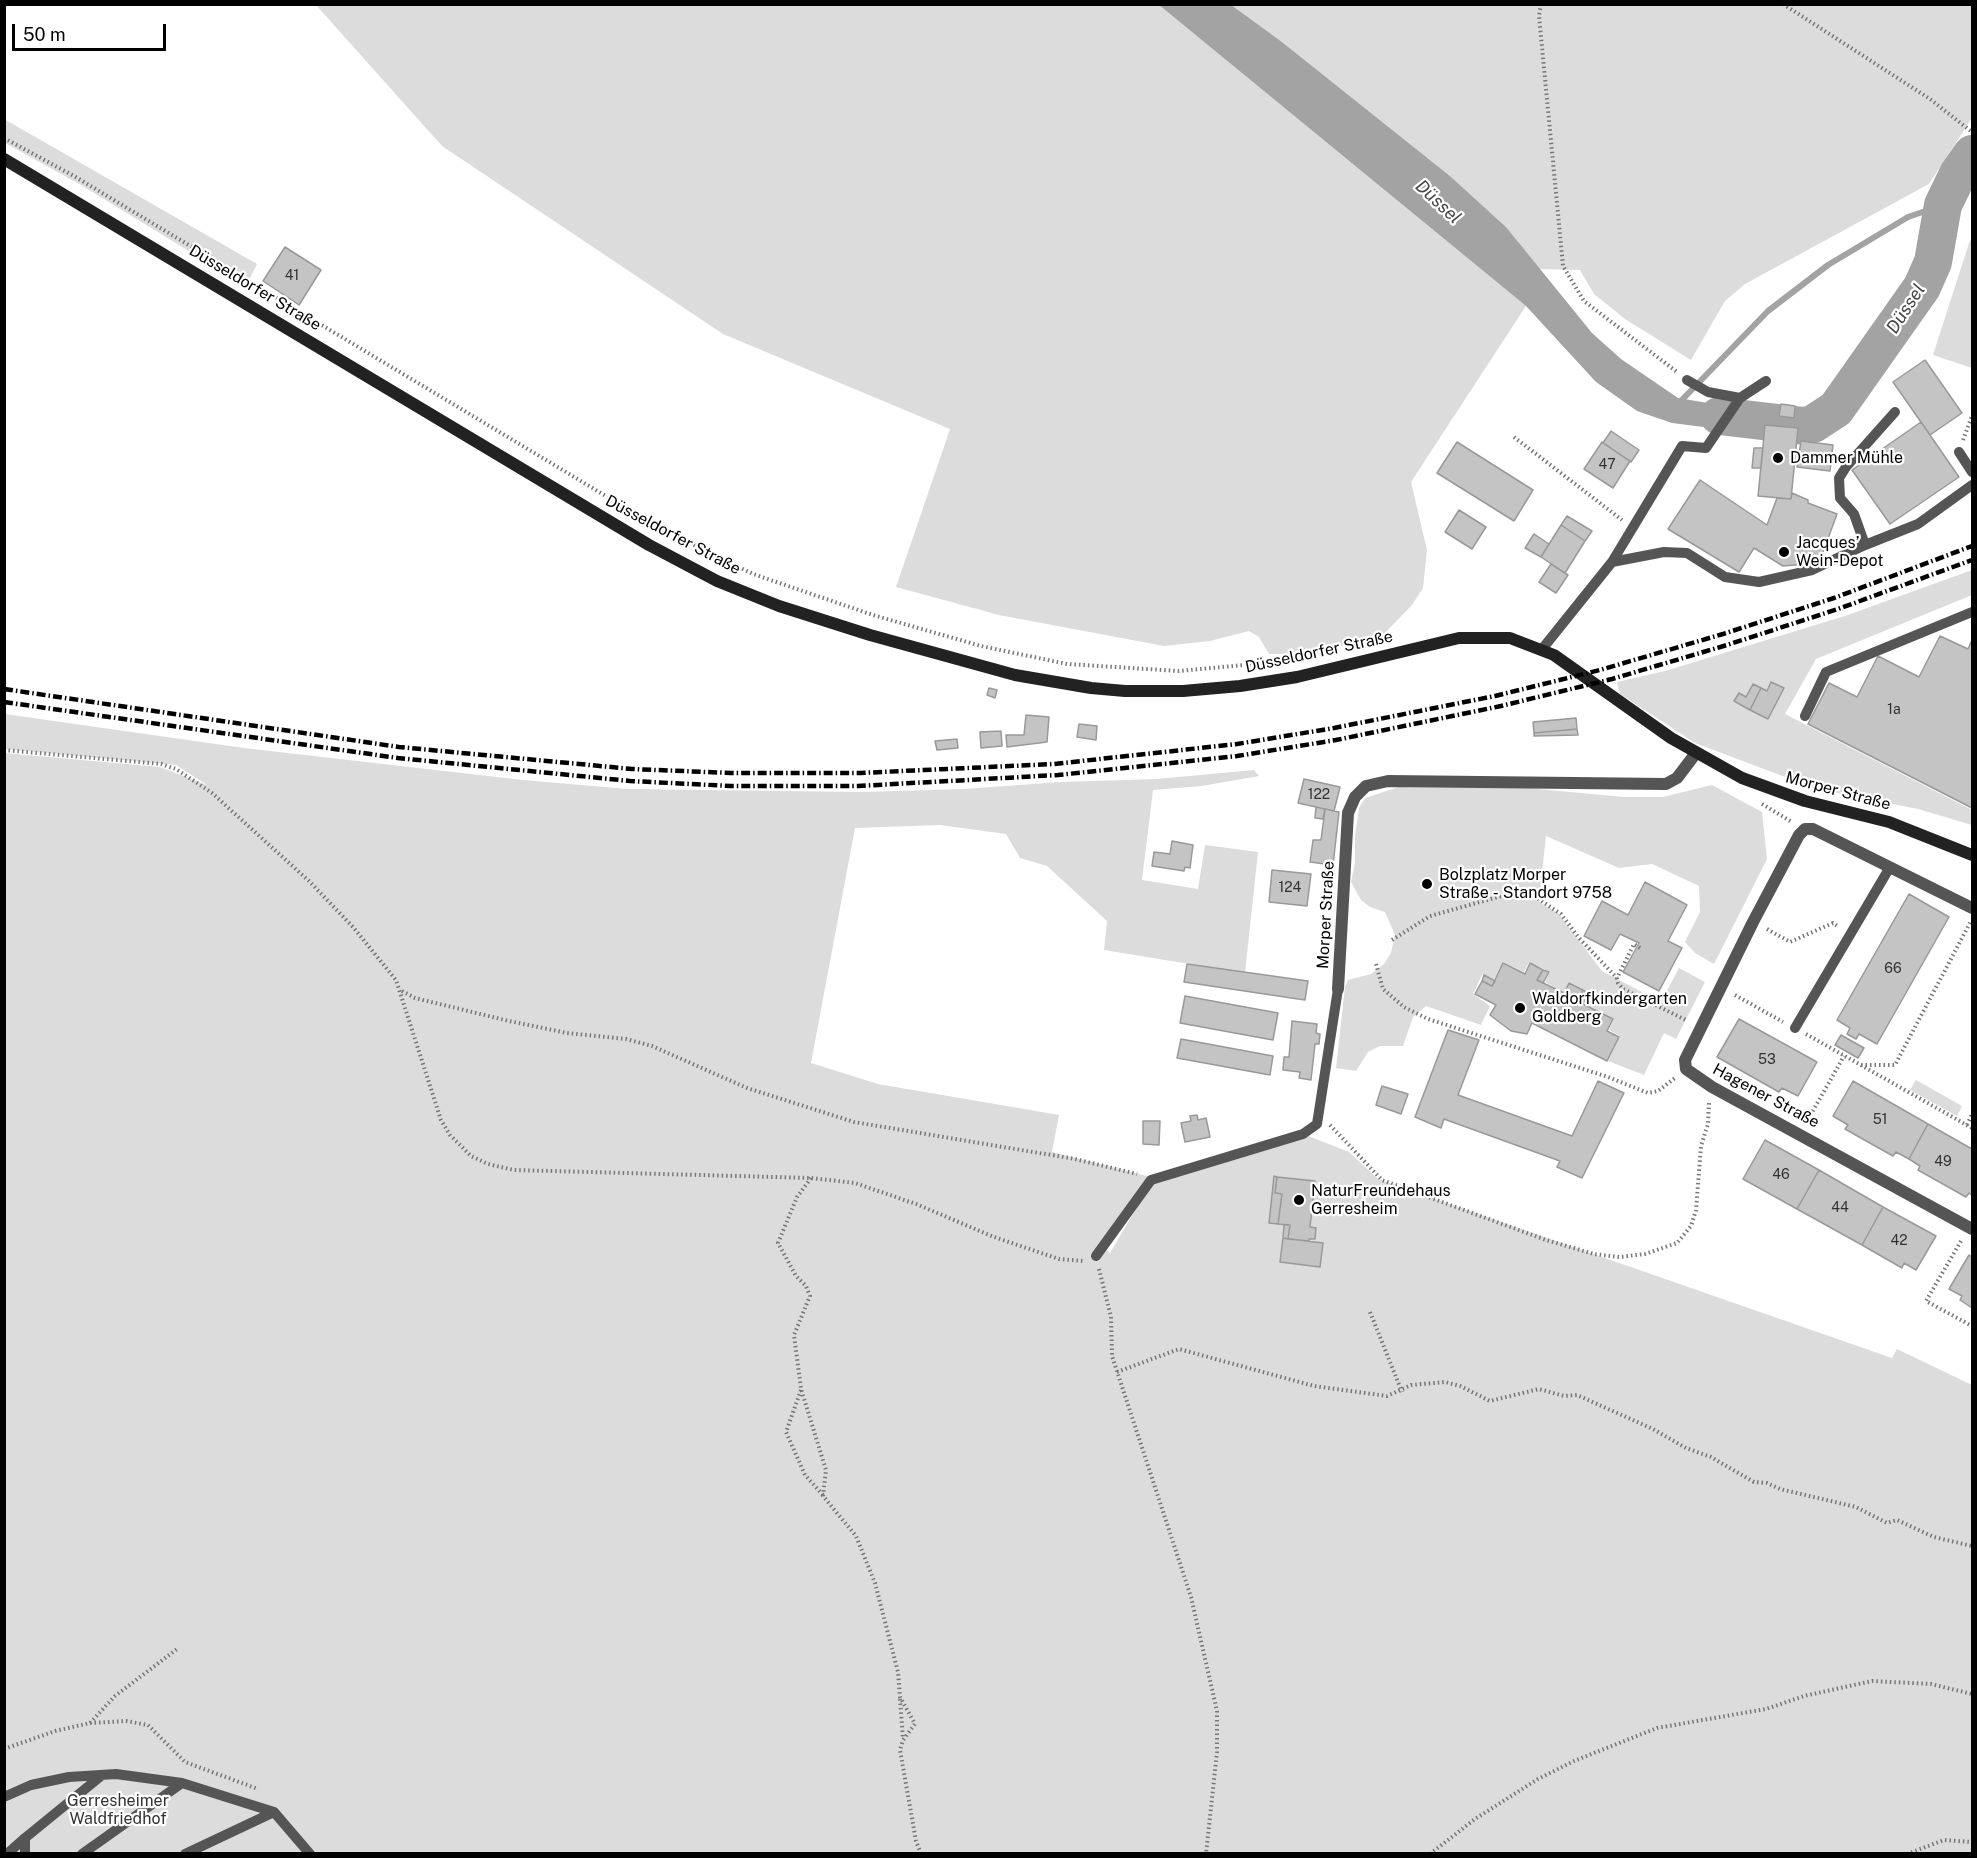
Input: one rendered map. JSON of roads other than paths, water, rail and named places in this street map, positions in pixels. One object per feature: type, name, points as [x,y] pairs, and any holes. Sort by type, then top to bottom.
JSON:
[{"type":"main road","name":"Düsseldorfer Straße","points":[[4,159],[649,545],[717,581],[823,621],[1015,675],[1091,688],[1134,691],[1183,691],[1240,686],[1297,677],[1459,639],[1510,638]]},
{"type":"main road","name":"Morper Straße","points":[[1510,638],[1542,648],[1638,717],[1742,778],[1780,794],[1889,822],[1972,855]]},
{"type":"street","name":"Morper Straße","points":[[1338,989],[1342,973],[1348,895],[1348,813],[1355,797],[1366,786],[1388,781],[1665,784],[1677,778],[1696,753]]},
{"type":"street","name":"Hagener Straße","points":[[1890,867],[1813,829],[1805,829],[1799,835],[1699,1027],[1685,1060],[1686,1069],[1712,1087],[1971,1228]]},
{"type":"street","points":[[1890,867],[1972,908]]},
{"type":"lane","points":[[1687,380],[1708,392],[1736,402]]},
{"type":"lane","points":[[1542,648],[1612,562],[1682,446],[1706,448],[1736,402],[1766,381]]},
{"type":"lane","points":[[1865,545],[1854,514],[1840,498],[1839,478],[1895,412]]},
{"type":"lane","points":[[1959,452],[1972,472]]},
{"type":"lane","points":[[1612,562],[1664,552],[1687,553],[1725,577],[1760,582],[1812,570],[1865,545],[1918,524],[1972,485]]},
{"type":"lane","points":[[1805,716],[1826,672],[1972,612]]},
{"type":"lane","points":[[1795,1028],[1853,935],[1890,867]]},
{"type":"lane","name":"Morper Straße","points":[[1096,1256],[1152,1180],[1303,1134],[1317,1124],[1338,989]]},
{"type":"lane","points":[[7,1854],[101,1775]]},
{"type":"lane","points":[[4,1797],[32,1785],[69,1777],[135,1776],[182,1783],[274,1812],[310,1854]]},
{"type":"lane","points":[[82,1854],[182,1783]]},
{"type":"lane","points":[[185,1854],[274,1812]]},
{"type":"lane","points":[[25,1838],[25,1854]]},
{"type":"water","points":[[1159,5],[1231,5],[1282,42],[1450,176],[1506,227],[1592,333],[1621,359],[1678,398],[1732,407],[1768,417],[1768,421],[1754,431],[1735,431],[1672,423],[1637,411],[1596,382],[1526,306]]},
{"type":"waterway","name":"Düssel","points":[[1719,416],[1804,426],[1813,424],[1836,409],[1922,287],[1933,262],[1943,205],[1958,174],[1972,154]]},
{"type":"waterway","name":"Düssel","points":[[1678,404],[1768,311],[1828,265],[1908,217],[1943,205]]},
{"type":"railway","points":[[4,689],[399,747],[632,769],[731,773],[860,773],[1054,764],[1237,744],[1334,728],[1495,696],[1600,670],[1723,634],[1834,598],[1972,546]]},
{"type":"railway","points":[[4,702],[398,758],[630,781],[731,786],[858,786],[1058,775],[1237,756],[1336,740],[1501,706],[1612,679],[1727,645],[1838,609],[1972,560]]},
{"type":"place","name":"Dammer Mühle","points":[[1778,458]]},
{"type":"place","name":"Jacques’ Wein-Depot","points":[[1784,552]]},
{"type":"place","name":"Bolzplatz Morper Straße - Standort 9758","points":[[1427,884]]},
{"type":"place","name":"Waldorfkindergarten Goldberg","points":[[1520,1008]]},
{"type":"place","name":"NaturFreundehaus Gerresheim","points":[[1299,1200]]},
{"type":"park label","name":"Gerresheimer Waldfriedhof","points":[[118,1810]]}]
